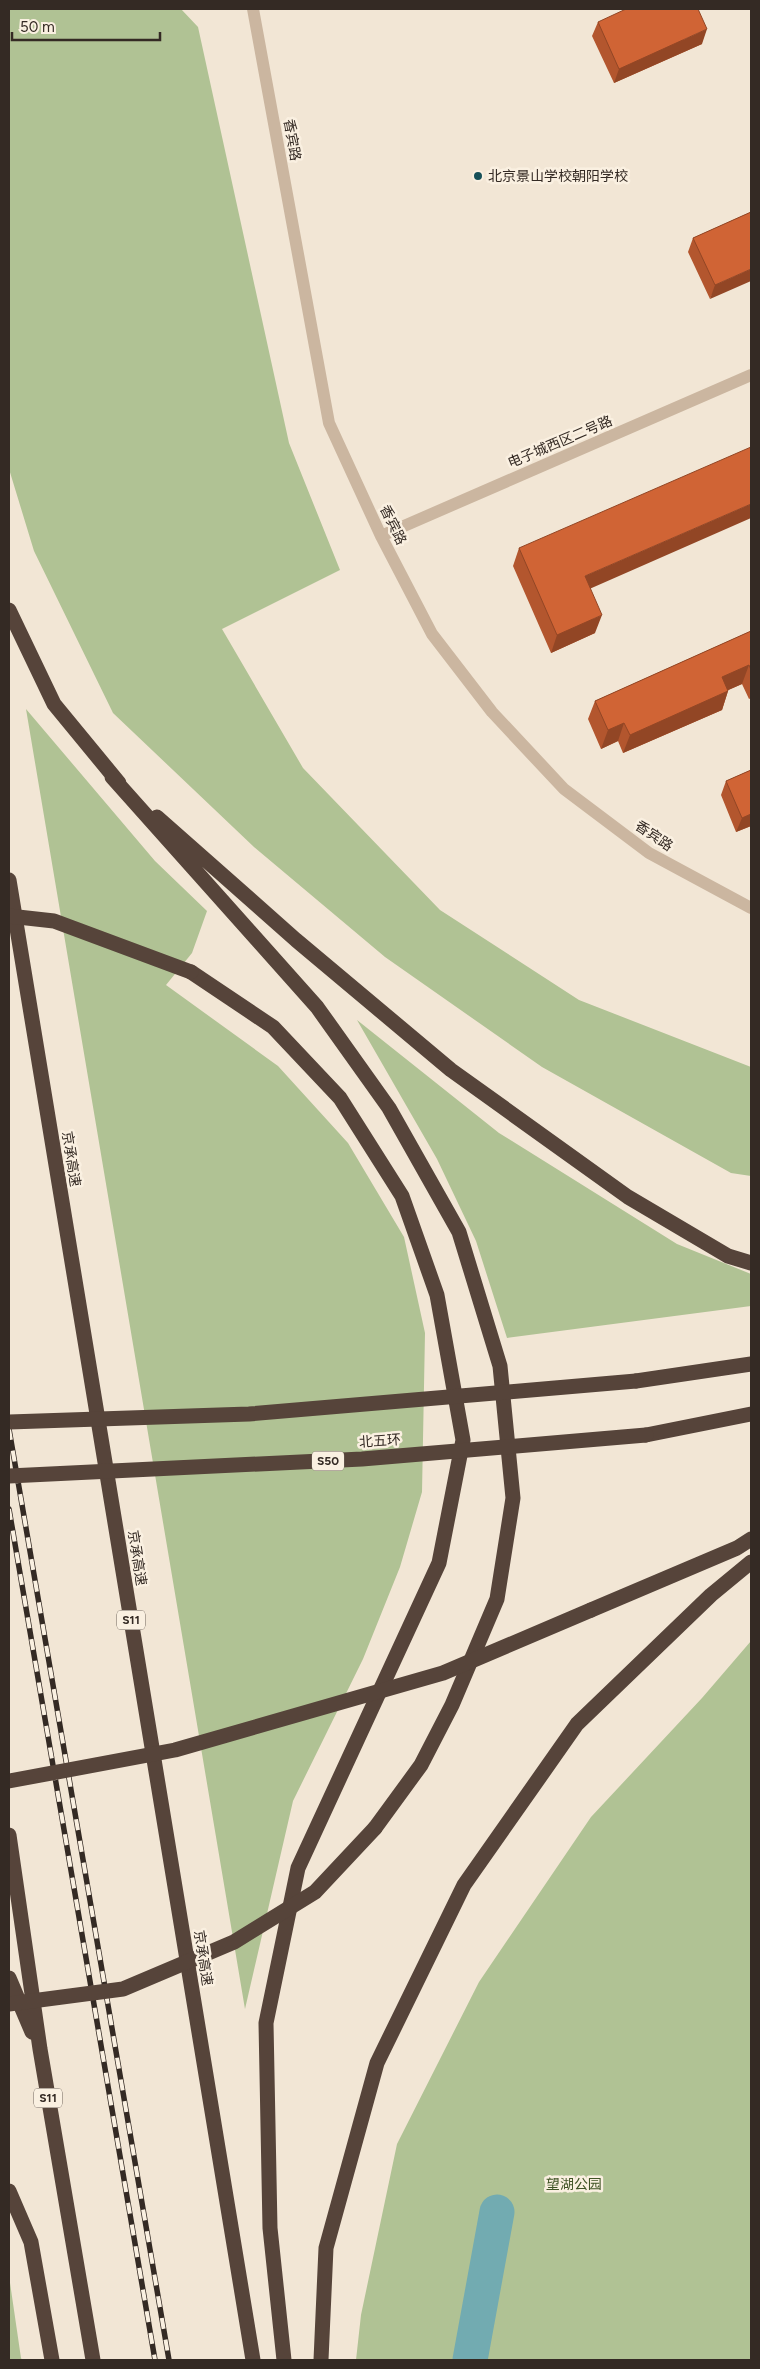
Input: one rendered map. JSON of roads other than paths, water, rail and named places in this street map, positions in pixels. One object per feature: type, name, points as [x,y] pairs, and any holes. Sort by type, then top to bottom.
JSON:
[{"type":"highway","points":[[9,610],[54,704],[112,777],[317,1007],[389,1108],[459,1232],[500,1366],[513,1498],[497,1600],[452,1705],[421,1766],[375,1828],[315,1892],[234,1942],[123,1989],[9,2004]]},
{"type":"highway","points":[[112,777],[296,940],[452,1070],[628,1197],[728,1256],[751,1262]]},
{"type":"highway","name":"京承高速","points":[[9,880],[253,2360]]},
{"type":"highway","points":[[9,916],[54,920],[191,972],[272,1028],[340,1098],[402,1196],[437,1295],[462,1440],[439,1563],[298,1868],[266,2023],[270,2228],[284,2360]]},
{"type":"highway","points":[[9,1422],[249,1414],[636,1381],[751,1364]]},
{"type":"highway","name":"北五环","points":[[9,1476],[362,1459],[646,1435],[751,1414]]},
{"type":"highway","points":[[9,1781],[175,1750],[433,1675],[737,1548],[751,1539]]},
{"type":"highway","points":[[321,2360],[326,2248],[377,2063],[464,1884],[577,1724],[711,1595],[751,1562]]},
{"type":"highway","name":"S11","points":[[9,1835],[40,2049],[93,2360]]},
{"type":"highway","points":[[9,1978],[40,2049]]},
{"type":"highway","points":[[9,2190],[31,2242],[52,2360]]},
{"type":"street","name":"香宾路","points":[[253,9],[329,423],[381,536],[432,634],[492,712],[564,788],[649,853],[751,908]]},
{"type":"street","name":"电子城西区二号路","points":[[381,536],[751,375]]},
{"type":"waterway","points":[[470,2360],[497,2212]]},
{"type":"railway","points":[[9,1429],[169,2360]]},
{"type":"railway","points":[[9,1509],[155,2360]]},
{"type":"place","name":"北京景山学校朝阳学校","points":[[478,176]]},
{"type":"park label","name":"望湖公园","points":[[574,2184]]}]
